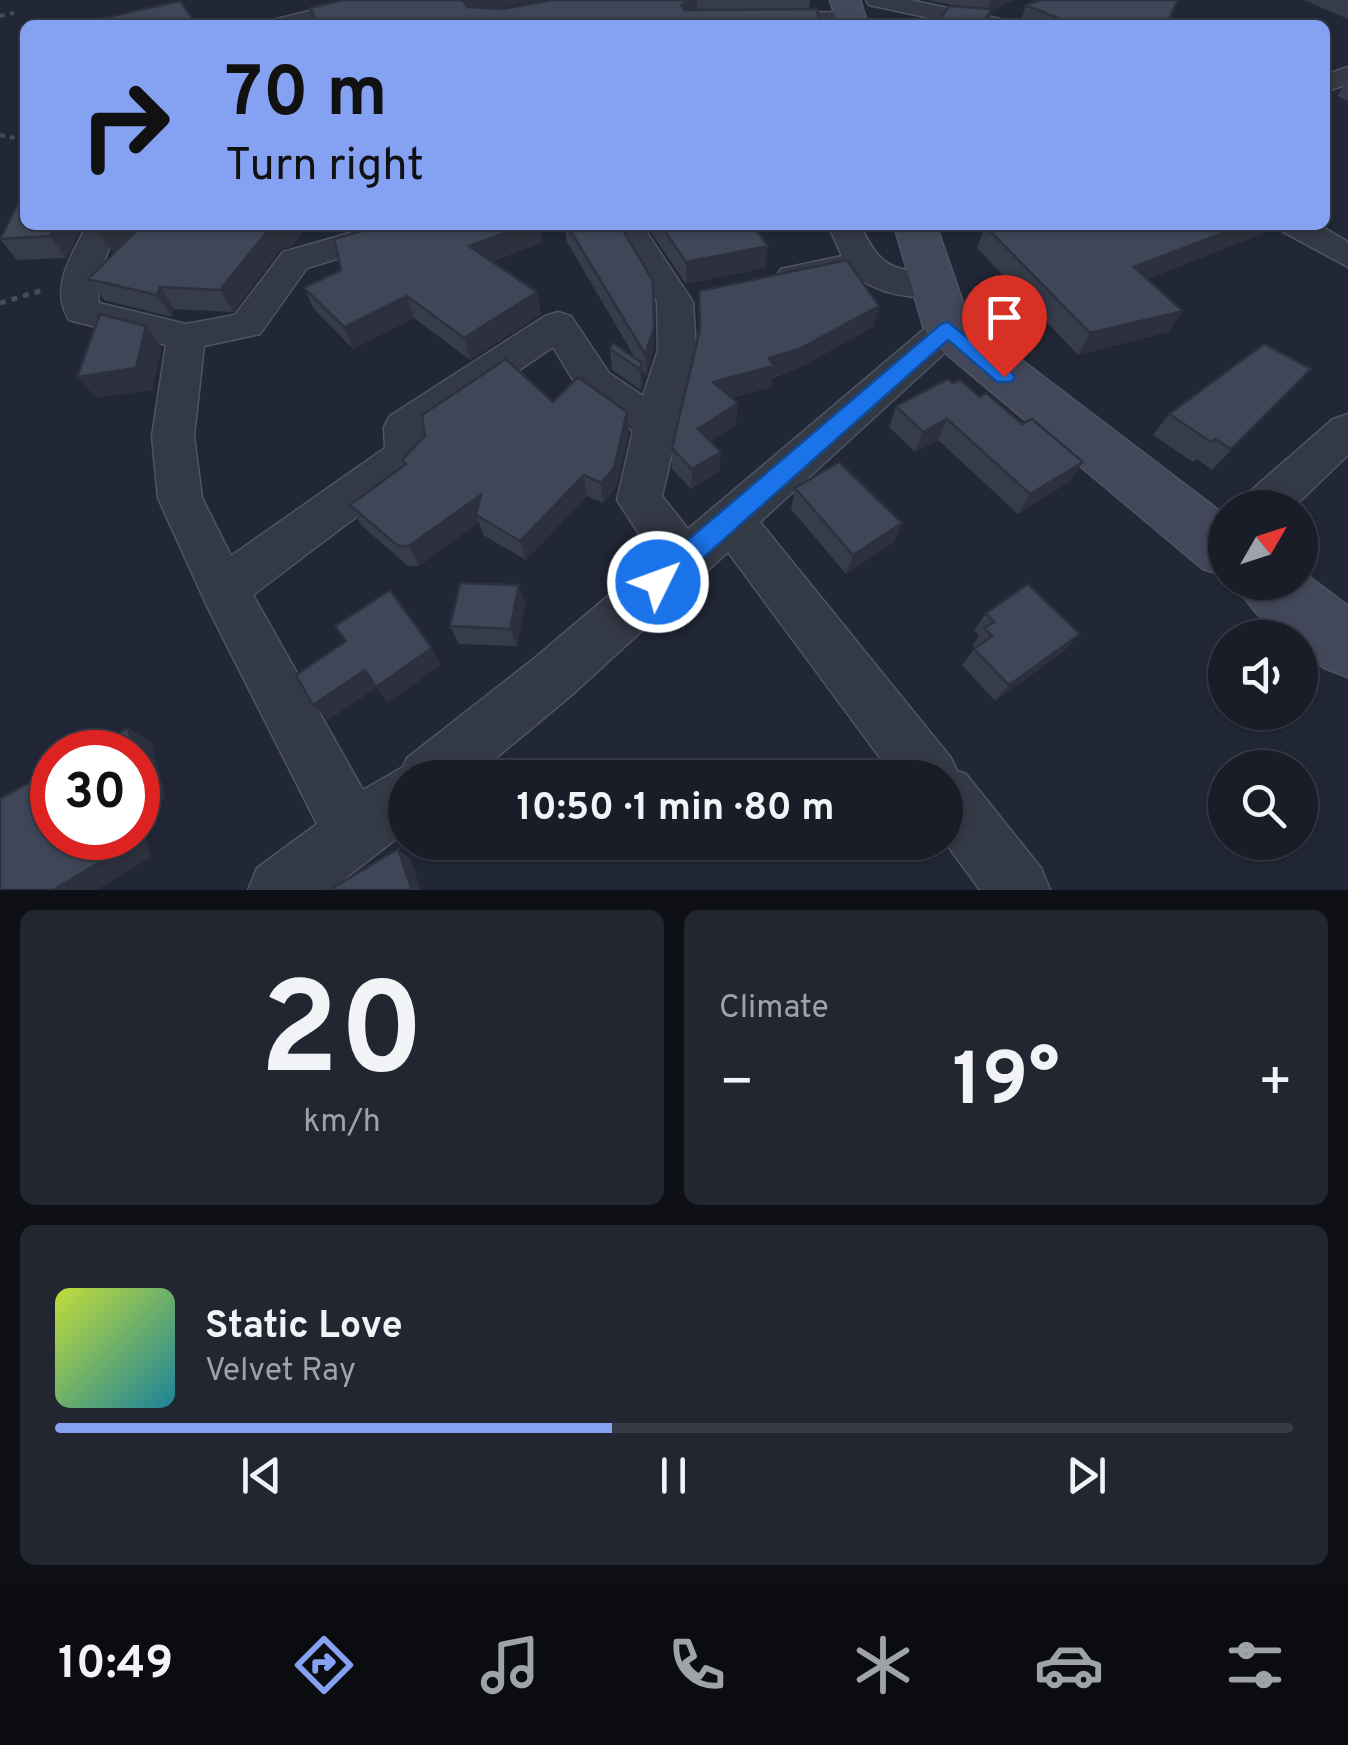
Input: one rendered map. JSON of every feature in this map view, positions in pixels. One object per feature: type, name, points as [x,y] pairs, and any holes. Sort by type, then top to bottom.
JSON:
[{"type":"street","points":[[300,20],[382,0]]},
{"type":"street","points":[[877,0],[993,20]]},
{"type":"street","points":[[767,20],[849,15]]},
{"type":"street","points":[[101,230],[78,280],[82,311],[186,337],[246,325],[294,260],[390,230]]},
{"type":"street","points":[[631,230],[694,298],[655,425],[639,500],[683,559]]},
{"type":"street","points":[[846,230],[860,263],[941,308],[1208,533]]},
{"type":"street","points":[[917,230],[941,308]]},
{"type":"street","points":[[1304,230],[1348,256]]},
{"type":"street","points":[[768,282],[860,263]]},
{"type":"street","points":[[449,760],[555,675],[729,518],[941,308]]},
{"type":"street","points":[[224,589],[407,456],[405,427],[558,325],[595,384],[655,425]]},
{"type":"street","points":[[186,337],[174,436],[180,498],[354,836]]},
{"type":"street","points":[[1282,490],[1348,430]]},
{"type":"street","points":[[729,518],[917,760]]},
{"type":"street","points":[[1290,600],[1348,646]]},
{"type":"street","points":[[279,890],[388,809]]},
{"type":"street","points":[[963,818],[1019,890]]},
{"type":"path","points":[[0,16],[14,13]]},
{"type":"building","points":[[343,0],[467,0],[467,7],[502,9],[552,0],[690,0],[681,5],[685,10],[817,9],[819,20],[316,20],[310,8]]},
{"type":"building","points":[[1040,0],[1178,0],[1168,20],[1060,20],[1026,5]]},
{"type":"building","points":[[180,1],[193,20],[95,20]]},
{"type":"building","points":[[949,6],[992,9],[985,20],[939,20]]},
{"type":"building","points":[[20,200],[20,230],[53,230],[50,236],[0,239]]},
{"type":"building","points":[[137,230],[268,230],[220,290],[160,287],[157,295],[88,279]]},
{"type":"building","points":[[365,230],[513,230],[469,246],[537,292],[464,338],[407,296],[344,327],[304,288],[341,270],[334,239]]},
{"type":"building","points":[[570,230],[623,230],[653,281],[654,328],[645,354]]},
{"type":"building","points":[[664,230],[756,230],[768,246],[686,262]]},
{"type":"building","points":[[989,230],[1230,230],[1134,267],[1183,311],[1090,333]]},
{"type":"building","points":[[847,260],[879,306],[799,349],[769,358],[774,366],[713,382],[738,403],[698,429],[721,452],[692,469],[672,448],[700,329],[699,291]]},
{"type":"building","points":[[100,314],[146,326],[136,368],[77,377]]},
{"type":"building","points":[[613,343],[642,363],[640,369],[610,349]]},
{"type":"building","points":[[1264,344],[1311,369],[1231,449],[1215,439],[1211,442],[1169,414]]},
{"type":"building","points":[[506,359],[553,402],[578,377],[627,412],[614,468],[601,483],[584,475],[520,541],[476,515],[481,495],[409,546],[398,546],[350,505],[406,464],[402,460],[425,436],[422,415]]},
{"type":"building","points":[[948,379],[953,383],[960,380],[980,397],[986,393],[1022,424],[1032,419],[1083,462],[1030,494],[947,419],[923,432],[896,406]]},
{"type":"building","points":[[839,462],[902,523],[853,555],[795,488]]},
{"type":"building","points":[[460,583],[519,585],[510,629],[450,626]]},
{"type":"building","points":[[1028,584],[1080,634],[1009,685],[974,649],[992,636],[984,628],[994,622],[986,613]]},
{"type":"building","points":[[390,590],[432,648],[376,687],[365,670],[313,705],[296,675],[346,641],[335,626]]},
{"type":"building","points":[[30,782],[30,860],[103,860],[53,890],[0,890],[0,799]]},
{"type":"building","points":[[388,855],[388,860],[402,860],[412,890],[329,890]]},
{"type":"route","points":[[658,582],[948,329],[1004,377]]}]
